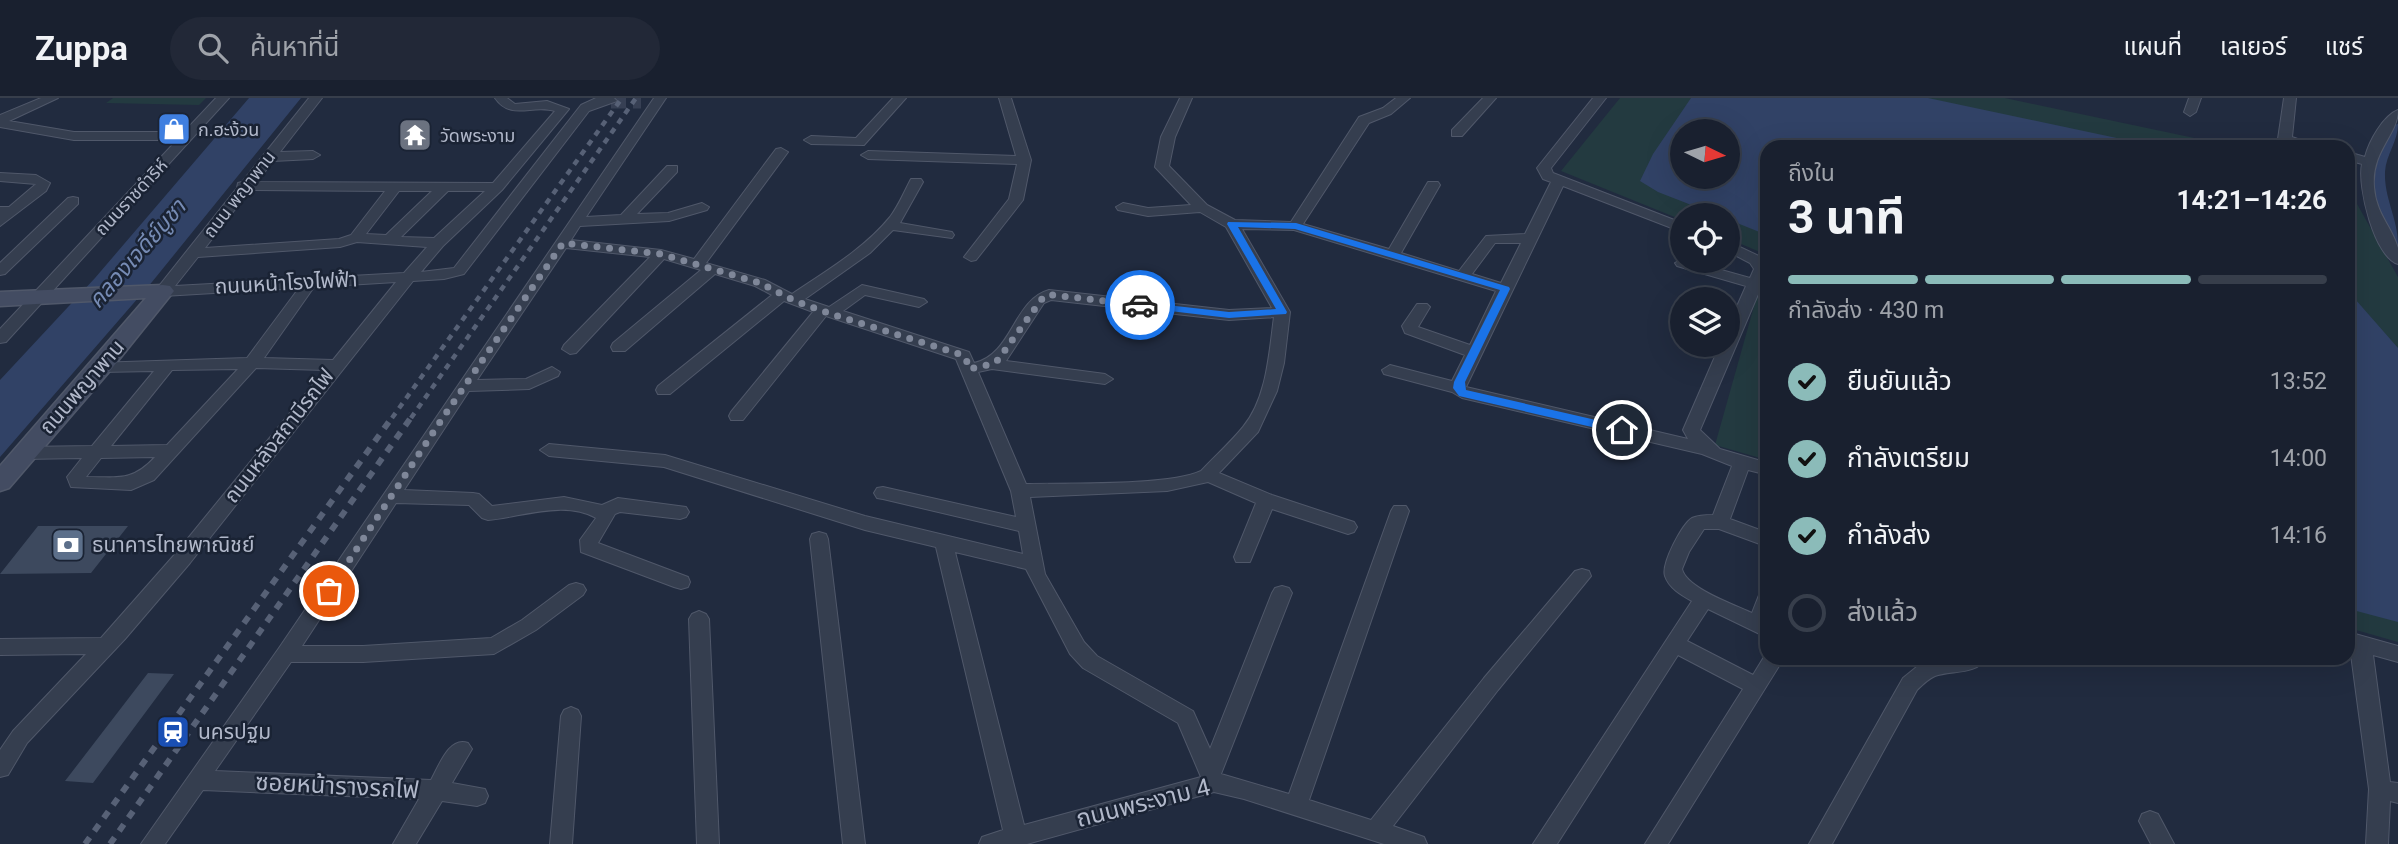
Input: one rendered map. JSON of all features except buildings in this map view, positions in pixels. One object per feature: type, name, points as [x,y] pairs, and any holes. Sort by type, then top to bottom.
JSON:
[{"type":"main road","points":[[0,299],[156,291]]},
{"type":"main road","name":"ถนนพญาพาน","points":[[0,482],[101,367],[156,291]]},
{"type":"street","points":[[0,121],[52,98]]},
{"type":"street","name":"ถนนราชดำริห์","points":[[0,338],[223,98]]},
{"type":"street","name":"ถนน พญาพาน","points":[[156,291],[192,253],[316,98]]},
{"type":"street","name":"ถนนหลังสถานีรถไฟ","points":[[0,768],[10,737],[106,646],[183,558],[409,276],[438,243],[498,187],[563,109],[544,105],[510,107],[505,105],[501,98]]},
{"type":"street","points":[[811,140],[859,142],[886,118],[900,98]]},
{"type":"street","points":[[971,257],[1016,200],[1024,160],[1005,98]]},
{"type":"street","points":[[1186,98],[1168,137],[1161,164],[1202,208],[1232,224],[1296,226],[1505,289]]},
{"type":"street","points":[[1296,226],[1364,120],[1387,111],[1404,98]]},
{"type":"street","points":[[1457,133],[1490,98]]},
{"type":"street","points":[[1600,98],[1544,168],[1548,176],[1670,224]]},
{"type":"street","points":[[2190,112],[2195,98]]},
{"type":"street","points":[[2288,140],[2285,139],[2290,98]]},
{"type":"street","points":[[152,844],[286,654],[563,243],[651,99]]},
{"type":"street","points":[[449,409],[459,375],[651,99]]},
{"type":"street","name":"ถนนหน้าโรงไฟฟ้า","points":[[156,291],[444,275],[464,266],[585,108],[596,102],[611,100]]},
{"type":"street","points":[[2398,114],[2378,142],[2369,162],[2366,189],[2376,223],[2398,260]]},
{"type":"street","points":[[0,121],[74,136],[188,136]]},
{"type":"street","points":[[619,347],[705,267],[781,152]]},
{"type":"street","points":[[267,157],[313,155]]},
{"type":"street","points":[[868,155],[1024,160]]},
{"type":"street","points":[[2355,158],[2369,162]]},
{"type":"street","points":[[626,218],[672,169]]},
{"type":"street","points":[[0,177],[36,179],[43,183],[41,188],[6,211],[0,222]]},
{"type":"street","points":[[664,390],[788,297],[876,242],[892,226],[911,198],[916,182]]},
{"type":"street","points":[[1458,388],[1558,182]]},
{"type":"street","points":[[356,238],[396,185]]},
{"type":"street","points":[[1393,255],[1433,185]]},
{"type":"street","points":[[243,186],[498,187]]},
{"type":"street","points":[[382,240],[391,238],[444,186]]},
{"type":"street","points":[[0,271],[73,201]]},
{"type":"street","points":[[1123,206],[1148,212],[1202,208]]},
{"type":"street","points":[[577,222],[669,217],[702,207]]},
{"type":"street","points":[[1020,491],[1167,485],[1197,480],[1207,475],[1252,428],[1276,363],[1282,312],[1232,224]]},
{"type":"street","points":[[892,226],[947,235]]},
{"type":"street","points":[[192,253],[340,243],[356,238],[438,243]]},
{"type":"street","points":[[1463,276],[1486,242],[1491,239],[1530,239]]},
{"type":"street","points":[[563,243],[661,254],[760,283],[827,312],[959,354],[966,359],[1020,491],[1033,564],[1077,648],[1090,662],[1186,717],[1212,778]]},
{"type":"street","points":[[1702,448],[1691,430],[1760,269],[1756,260],[1740,252]]},
{"type":"street","points":[[570,349],[661,254]]},
{"type":"street","points":[[1716,273],[1754,284]]},
{"type":"street","points":[[168,365],[76,477],[77,483],[131,484],[142,480],[252,363],[310,282]]},
{"type":"street","points":[[737,416],[827,312],[862,290],[919,302]]},
{"type":"street","points":[[992,364],[998,360],[1039,300],[1049,295],[1223,315],[1282,312]]},
{"type":"street","points":[[1422,307],[1410,326],[1411,330],[1474,352]]},
{"type":"street","points":[[101,367],[252,363],[335,365]]},
{"type":"street","points":[[969,369],[992,364],[1105,379]]},
{"type":"street","points":[[1390,370],[1458,388],[1462,393],[1702,448],[1715,455],[1760,467]]},
{"type":"street","points":[[465,386],[529,384],[552,372]]},
{"type":"street","points":[[549,450],[665,461],[865,523],[1033,564]]},
{"type":"street","points":[[24,453],[169,451]]},
{"type":"street","points":[[1720,522],[1742,462]]},
{"type":"street","points":[[1207,475],[1266,500],[1349,527]]},
{"type":"street","points":[[883,493],[1027,526]]},
{"type":"street","points":[[391,496],[472,499],[488,513],[559,503],[601,513],[606,519],[589,540],[588,547],[681,582]]},
{"type":"street","points":[[1243,557],[1266,500]]},
{"type":"street","points":[[601,513],[618,505],[680,512]]},
{"type":"street","points":[[1296,806],[1400,511]]},
{"type":"street","points":[[1760,537],[1720,522],[1700,522],[1693,527],[1671,571],[1673,579],[1681,588],[1760,626]]},
{"type":"street","points":[[819,539],[854,844]]},
{"type":"street","points":[[944,542],[1015,835]]},
{"type":"street","points":[[1376,831],[1491,684],[1582,576]]},
{"type":"street","points":[[286,654],[363,654],[494,646],[529,625],[576,590]]},
{"type":"street","points":[[1212,778],[1282,593]]},
{"type":"street","points":[[1544,844],[1704,599]]},
{"type":"street","points":[[699,619],[708,844]]},
{"type":"street","points":[[2377,844],[2389,791],[2355,642],[2398,654]]},
{"type":"street","points":[[1675,644],[1756,686]]},
{"type":"street","points":[[0,647],[106,646]]},
{"type":"street","points":[[1656,844],[1770,665]]},
{"type":"street","points":[[1820,844],[1915,678],[1920,672],[1933,666],[1962,665]]},
{"type":"street","points":[[561,844],[571,716]]},
{"type":"street","points":[[404,844],[461,749]]},
{"type":"street","name":"ถนนพระงาม 4","points":[[990,844],[1212,778],[1416,844]]},
{"type":"street","name":"ซอยหน้ารางรถไฟ","points":[[196,780],[435,790],[477,796]]},
{"type":"street","points":[[2150,821],[2163,844]]},
{"type":"green space","points":[[113,98],[206,98],[199,105],[106,103]]},
{"type":"green space","points":[[1620,98],[2005,98],[2204,140],[1760,140],[1760,252],[1740,244],[1740,203],[1670,203],[1670,215],[1561,171]]},
{"type":"green space","points":[[2355,200],[2398,277],[2398,642],[2355,630]]},
{"type":"green space","points":[[1760,285],[1760,458],[1715,445]]},
{"type":"water","name":"คลองเจดีย์บูชา","points":[[249,98],[301,98],[152,282],[0,457],[0,380],[95,278]]},
{"type":"water","points":[[1691,98],[1928,98],[2126,140],[1760,140],[1760,232],[1740,224],[1740,203],[1686,203],[1658,192],[1640,181],[1653,154],[1670,129],[1670,189],[1740,189],[1740,119],[1677,119]]},
{"type":"water","points":[[2355,299],[2398,348],[2398,622],[2355,611]]},
{"type":"waterway","points":[[2398,128],[2382,152],[2378,174],[2384,209],[2398,240]]},
{"type":"tunnel","points":[[611,101],[641,101]]},
{"type":"railway","points":[[392,418],[622,98]]},
{"type":"railway","points":[[411,418],[636,98]]},
{"type":"railway","points":[[85,844],[393,416]]},
{"type":"railway","points":[[110,844],[412,416]]},
{"type":"way so far","points":[[329,591],[442,419],[563,243],[661,254],[760,283],[822,311],[959,354],[966,359],[969,369],[998,360],[1044,296],[1140,305]]},
{"type":"place","name":"ก.ฮะง้วน","points":[[174,129]]},
{"type":"place","name":"วัดพระงาม","points":[[415,135]]},
{"type":"place","name":"ธนาคารไทยพาณิชย์","points":[[68,545]]},
{"type":"place","name":"นครปฐม","points":[[173,732]]},
{"type":"route","points":[[1140,305],[1229,315],[1282,312],[1232,224],[1296,226],[1505,289],[1460,382],[1458,388],[1462,393],[1622,430]]}]
